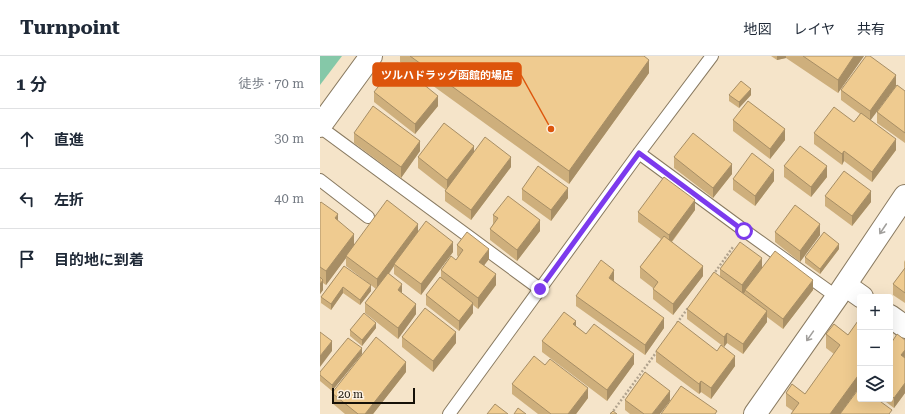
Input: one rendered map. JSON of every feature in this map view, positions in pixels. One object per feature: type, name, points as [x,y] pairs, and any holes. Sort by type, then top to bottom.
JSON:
[{"type":"street","points":[[320,126],[371,56]]},
{"type":"street","points":[[755,414],[848,293],[905,196]]},
{"type":"street","points":[[893,318],[905,327]]},
{"type":"lane","points":[[449,414],[639,153],[712,56]]},
{"type":"lane","points":[[320,126],[540,289]]},
{"type":"lane","points":[[639,153],[744,231],[848,293]]},
{"type":"lane","points":[[320,180],[368,217]]},
{"type":"path","points":[[712,275],[744,231]]},
{"type":"path","points":[[675,326],[689,307]]},
{"type":"path","points":[[611,414],[661,345]]},
{"type":"green space","points":[[320,56],[342,56],[320,85]]},
{"type":"building","points":[[410,56],[644,56],[649,60],[569,171]]},
{"type":"building","points":[[803,56],[854,56],[838,80]]},
{"type":"building","points":[[866,56],[870,56],[896,75],[870,111],[841,90]]},
{"type":"building","points":[[397,63],[438,96],[415,124],[374,92]]},
{"type":"building","points":[[741,81],[751,89],[739,102],[729,95]]},
{"type":"building","points":[[897,85],[905,91],[905,133],[877,112]]},
{"type":"building","points":[[748,101],[785,129],[770,149],[733,120]]},
{"type":"building","points":[[373,106],[420,141],[401,167],[354,133]]},
{"type":"building","points":[[834,107],[854,122],[861,113],[896,139],[872,172],[844,151],[842,154],[814,133]]},
{"type":"building","points":[[444,123],[474,146],[447,180],[418,157]]},
{"type":"building","points":[[693,133],[732,164],[713,188],[674,157]]},
{"type":"building","points":[[485,137],[511,157],[471,210],[445,191]]},
{"type":"building","points":[[800,146],[827,166],[811,187],[784,166]]},
{"type":"building","points":[[752,153],[774,170],[755,196],[733,179]]},
{"type":"building","points":[[538,166],[568,188],[551,210],[522,189]]},
{"type":"building","points":[[844,171],[871,191],[852,216],[825,196]]},
{"type":"building","points":[[664,177],[695,200],[669,235],[638,212]]},
{"type":"building","points":[[508,196],[540,220],[517,250],[490,229],[498,218],[493,215]]},
{"type":"building","points":[[387,200],[418,224],[377,279],[346,256]]},
{"type":"building","points":[[321,202],[338,214],[335,218],[354,234],[326,271],[320,267]]},
{"type":"building","points":[[795,205],[820,224],[800,251],[775,232]]},
{"type":"building","points":[[426,221],[453,242],[421,284],[394,264]]},
{"type":"building","points":[[467,232],[489,249],[479,262],[496,274],[478,298],[441,270],[451,256],[456,260],[463,250],[457,245]]},
{"type":"building","points":[[824,232],[839,244],[820,269],[805,257]]},
{"type":"building","points":[[664,236],[703,266],[673,304],[653,289],[658,282],[640,267]]},
{"type":"building","points":[[740,242],[762,258],[742,285],[720,269]]},
{"type":"building","points":[[775,251],[813,280],[783,319],[745,290]]},
{"type":"building","points":[[601,260],[614,270],[609,278],[664,318],[645,345],[576,296]]},
{"type":"building","points":[[344,266],[371,285],[360,300],[343,287],[331,304],[321,297]]},
{"type":"building","points":[[905,268],[905,293],[893,284]]},
{"type":"building","points":[[714,272],[767,311],[743,344],[727,333],[724,337],[687,309]]},
{"type":"building","points":[[388,273],[402,284],[398,290],[416,304],[398,328],[365,303]]},
{"type":"building","points":[[320,277],[323,280],[320,284]]},
{"type":"building","points":[[440,277],[473,303],[459,321],[426,295]]},
{"type":"building","points":[[425,308],[456,332],[433,361],[402,337]]},
{"type":"building","points":[[564,312],[576,321],[573,324],[586,334],[594,324],[634,354],[607,390],[542,341]]},
{"type":"building","points":[[364,313],[376,323],[362,340],[350,330]]},
{"type":"building","points":[[678,321],[717,351],[721,345],[735,356],[711,388],[701,381],[699,384],[656,351]]},
{"type":"building","points":[[857,322],[857,377],[830,414],[791,414],[799,403],[786,393],[792,384],[805,394],[840,345],[826,334],[834,324],[848,335]]},
{"type":"building","points":[[320,332],[332,341],[320,356]]},
{"type":"building","points":[[897,334],[905,340],[905,350],[901,355],[905,358],[905,383],[894,398],[893,397],[893,340]]},
{"type":"building","points":[[376,337],[406,362],[365,414],[358,414],[332,393]]},
{"type":"building","points":[[348,338],[362,348],[332,385],[320,375],[320,372]]},
{"type":"building","points":[[534,356],[545,365],[550,359],[588,388],[568,414],[551,414],[512,384]]},
{"type":"building","points":[[645,372],[670,391],[652,414],[644,414],[625,400]]},
{"type":"building","points":[[681,386],[717,411],[715,414],[661,414]]},
{"type":"building","points":[[857,391],[857,402],[881,402],[892,410],[889,414],[840,414]]},
{"type":"building","points":[[495,404],[508,414],[487,414]]},
{"type":"building","points":[[518,408],[526,414],[514,414]]},
{"type":"building","points":[[613,411],[617,414],[610,414]]},
{"type":"place","name":"ツルハドラッグ函館的場店","points":[[551,129]]},
{"type":"route","points":[[540,289],[639,153],[744,231]]}]
